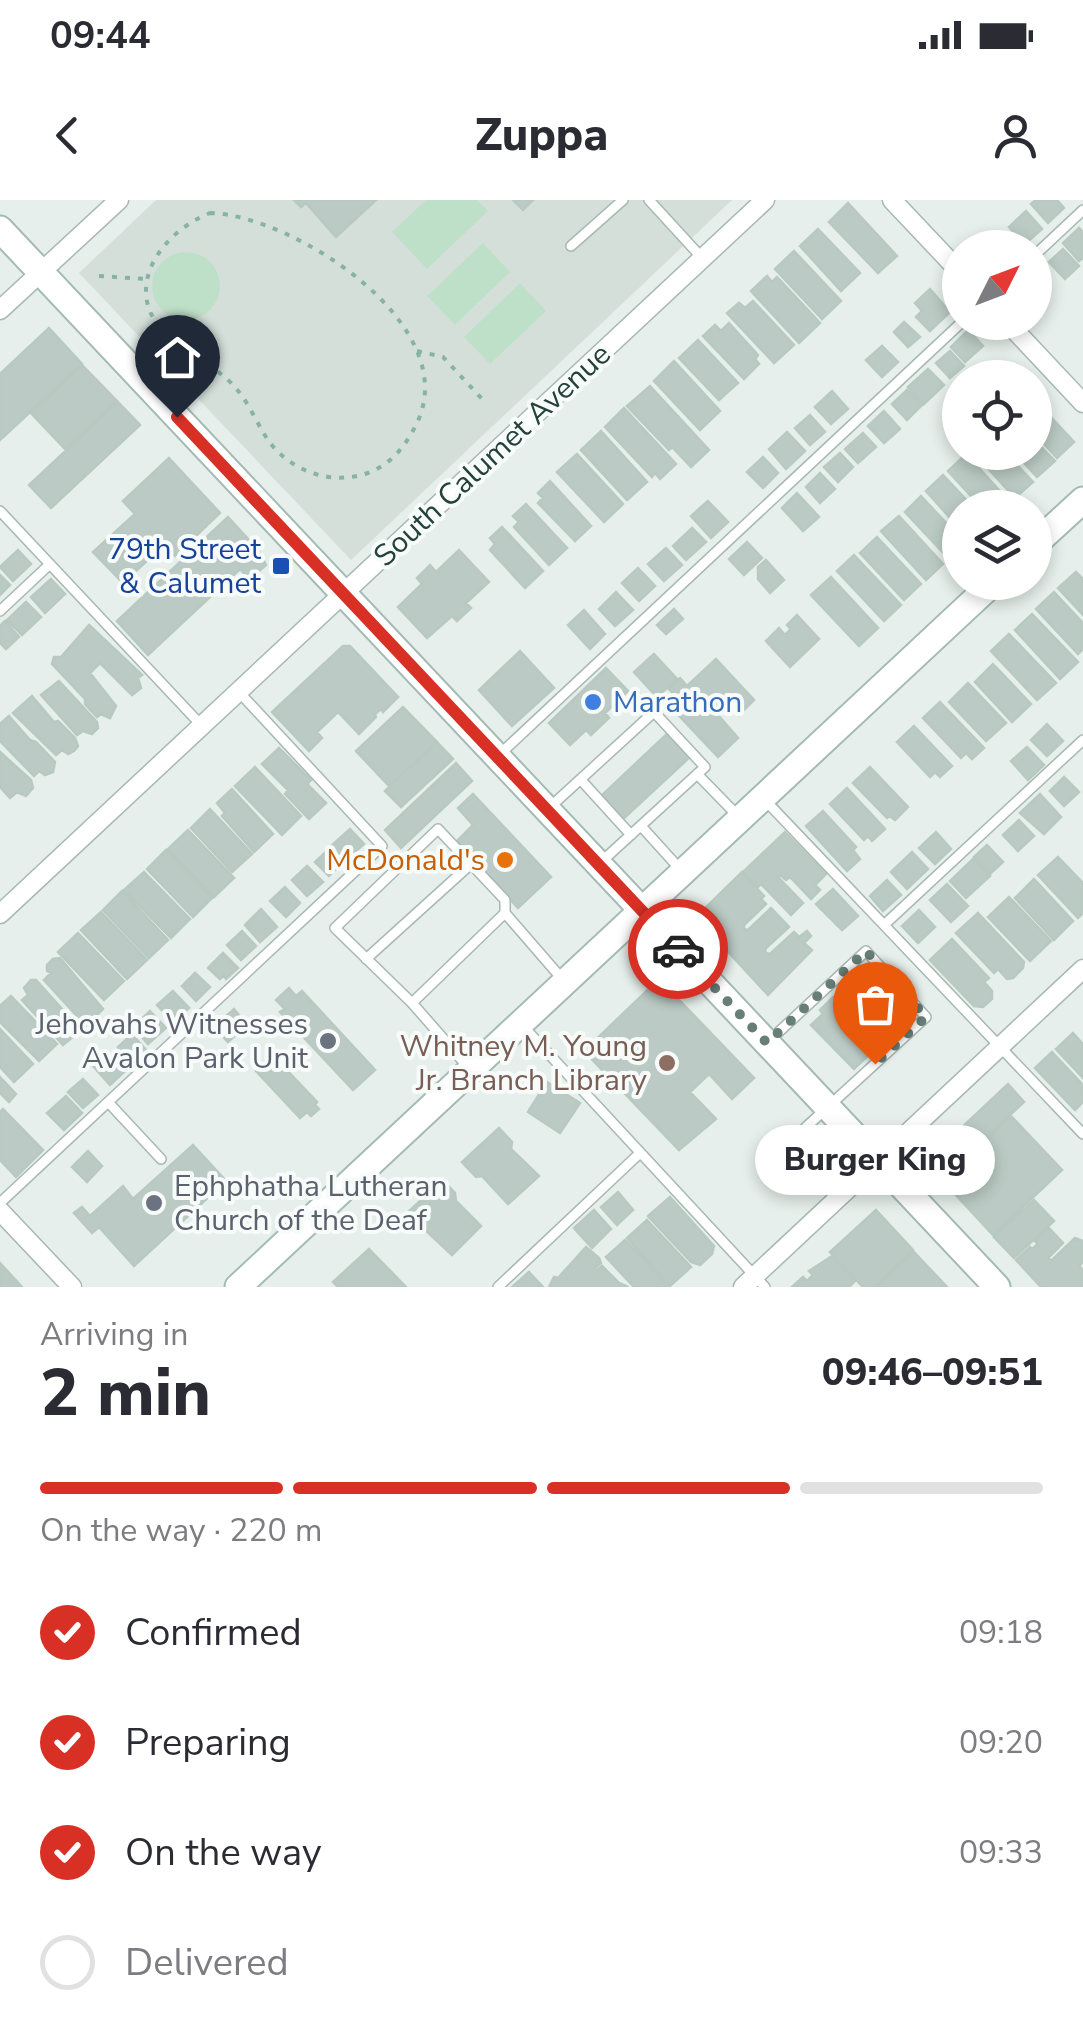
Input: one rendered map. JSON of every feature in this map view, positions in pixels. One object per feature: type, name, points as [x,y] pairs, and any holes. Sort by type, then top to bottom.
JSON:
[{"type":"main road","points":[[0,229],[997,1287]]},
{"type":"main road","points":[[1052,528],[1083,500]]},
{"type":"main road","points":[[238,1287],[975,600]]},
{"type":"street","points":[[0,310],[118,200]]},
{"type":"street","name":"South Calumet Avenue","points":[[0,914],[766,200]]},
{"type":"street","points":[[892,200],[942,253]]},
{"type":"street","points":[[1024,340],[1083,403]]},
{"type":"street","points":[[754,1283],[1083,969]]},
{"type":"street","points":[[0,1207],[72,1287]]},
{"type":"lane","points":[[571,246],[623,200]]},
{"type":"lane","points":[[649,200],[702,258]]},
{"type":"lane","points":[[1052,239],[1083,210]]},
{"type":"lane","points":[[497,757],[943,340]]},
{"type":"lane","points":[[0,511],[202,726]]},
{"type":"lane","points":[[0,610],[50,564]]},
{"type":"lane","points":[[0,1207],[382,846],[239,692]]},
{"type":"lane","points":[[547,810],[654,712],[705,767],[599,865]]},
{"type":"lane","points":[[884,924],[1083,740]]},
{"type":"lane","points":[[698,774],[740,819]]},
{"type":"lane","points":[[580,780],[631,836]]},
{"type":"lane","points":[[763,798],[1083,1134]]},
{"type":"lane","points":[[641,826],[683,872]]},
{"type":"lane","points":[[412,1003],[504,913],[505,900],[438,830],[335,928],[412,1003],[471,1070]]},
{"type":"lane","points":[[366,959],[471,864]]},
{"type":"lane","points":[[504,913],[565,982]]},
{"type":"lane","points":[[767,1043],[866,951],[926,1017],[805,1128]]},
{"type":"lane","points":[[520,1023],[703,1221],[754,1283]]},
{"type":"lane","points":[[108,1102],[161,1159]]},
{"type":"lane","points":[[498,1287],[640,1153]]},
{"type":"lane","points":[[703,1221],[714,1211]]},
{"type":"path","points":[[210,212],[228,213],[277,228],[339,264],[403,326],[415,350],[424,379],[424,407],[400,450],[383,465],[360,475],[320,477],[296,467],[278,451],[228,380],[165,333],[152,316],[145,279],[154,259],[182,226],[210,212]]},
{"type":"path","points":[[100,276],[145,279]]},
{"type":"path","points":[[415,350],[443,357],[483,400]]},
{"type":"shaded area","points":[[156,200],[732,200],[351,560],[79,273]]},
{"type":"green space","points":[[426,200],[477,200],[488,211],[427,269],[392,232]]},
{"type":"green space","points":[[483,243],[510,272],[455,325],[427,296]]},
{"type":"green space","points":[[186,252],[210,262],[220,286],[210,310],[186,320],[162,310],[152,286],[162,262]]},
{"type":"green space","points":[[520,283],[546,311],[490,364],[464,337]]},
{"type":"building","points":[[294,200],[376,200],[336,237],[306,203],[301,207]]},
{"type":"building","points":[[513,200],[533,200],[523,210]]},
{"type":"building","points":[[1036,200],[1057,200],[1064,208],[1048,223],[1031,204]]},
{"type":"building","points":[[848,203],[897,256],[878,273],[829,222]]},
{"type":"building","points":[[1026,211],[1042,229],[1012,230],[1009,227]]},
{"type":"building","points":[[1079,228],[1083,232],[1083,258],[1079,261],[1063,243]]},
{"type":"building","points":[[818,229],[860,273],[841,291],[800,246]]},
{"type":"building","points":[[1063,249],[1079,266],[1065,279],[1052,265],[1052,259]]},
{"type":"building","points":[[794,251],[841,301],[822,319],[775,269]]},
{"type":"building","points":[[767,276],[772,282],[777,277],[820,323],[799,343],[751,291]]},
{"type":"building","points":[[930,289],[942,303],[942,320],[930,331],[916,317],[922,311],[915,303]]},
{"type":"building","points":[[753,301],[794,345],[774,363],[727,313],[739,303],[745,308]]},
{"type":"building","points":[[904,322],[920,337],[908,347],[894,332]]},
{"type":"building","points":[[729,323],[758,355],[755,359],[759,364],[744,379],[703,336],[715,325],[721,331]]},
{"type":"building","points":[[49,328],[82,364],[0,440],[0,374]]},
{"type":"building","points":[[698,340],[738,383],[719,400],[679,358]]},
{"type":"building","points":[[958,340],[977,340],[983,346],[967,360],[951,347]]},
{"type":"building","points":[[882,346],[898,362],[882,377],[866,360]]},
{"type":"building","points":[[950,351],[958,360],[942,360],[942,369],[936,363]]},
{"type":"building","points":[[674,361],[720,411],[700,430],[654,381]]},
{"type":"building","points":[[82,365],[117,401],[65,449],[31,413]]},
{"type":"building","points":[[928,369],[942,383],[924,404],[908,387]]},
{"type":"building","points":[[650,386],[709,450],[691,467],[627,406]]},
{"type":"building","points":[[907,390],[922,405],[907,420],[892,404]]},
{"type":"building","points":[[832,391],[848,409],[831,424],[815,407]]},
{"type":"building","points":[[118,402],[140,425],[51,508],[29,485]]},
{"type":"building","points":[[624,408],[676,464],[660,479],[655,473],[652,477],[605,427]]},
{"type":"building","points":[[884,411],[900,429],[884,443],[868,426]]},
{"type":"building","points":[[810,415],[825,432],[810,445],[795,428]]},
{"type":"building","points":[[1052,418],[1074,442],[1057,458],[1052,453]]},
{"type":"building","points":[[601,431],[647,482],[627,500],[581,450]]},
{"type":"building","points":[[787,432],[805,451],[786,469],[769,449]]},
{"type":"building","points":[[863,433],[876,447],[858,463],[845,449]]},
{"type":"building","points":[[840,453],[853,467],[838,482],[824,467]]},
{"type":"building","points":[[577,454],[623,504],[604,522],[557,472]]},
{"type":"building","points":[[763,457],[778,473],[763,488],[747,472]]},
{"type":"building","points":[[169,458],[220,513],[175,556],[165,544],[123,583],[93,552],[135,514],[123,501]]},
{"type":"building","points":[[981,470],[999,490],[965,490],[948,471]]},
{"type":"building","points":[[989,470],[1022,470],[1033,482],[1024,490],[1008,490]]},
{"type":"building","points":[[820,473],[835,489],[820,503],[806,487]]},
{"type":"building","points":[[943,475],[957,490],[942,490],[942,509],[926,491]]},
{"type":"building","points":[[550,481],[591,526],[575,541],[538,503],[543,498],[538,493]]},
{"type":"building","points":[[797,493],[819,517],[803,531],[782,508]]},
{"type":"building","points":[[921,496],[942,519],[942,552],[905,512]]},
{"type":"building","points":[[708,501],[728,522],[711,538],[691,516]]},
{"type":"building","points":[[526,504],[567,548],[549,565],[514,527],[519,522],[513,516]]},
{"type":"building","points":[[899,516],[942,565],[926,580],[881,531]]},
{"type":"building","points":[[228,517],[259,551],[266,565],[250,579],[240,569],[148,655],[117,621]]},
{"type":"building","points":[[502,527],[543,571],[525,588],[490,550],[495,544],[490,538]]},
{"type":"building","points":[[692,528],[706,542],[686,560],[673,546]]},
{"type":"building","points":[[877,537],[921,584],[904,600],[860,553]]},
{"type":"building","points":[[747,542],[762,558],[744,575],[729,559]]},
{"type":"building","points":[[666,548],[682,565],[664,581],[648,564]]},
{"type":"building","points":[[18,550],[31,564],[13,581],[0,567]]},
{"type":"building","points":[[459,550],[489,582],[466,603],[471,608],[457,621],[452,616],[427,638],[398,607],[422,584],[417,578],[430,565],[436,572]]},
{"type":"building","points":[[854,555],[901,605],[884,621],[837,571]]},
{"type":"building","points":[[766,560],[784,580],[770,593],[758,579],[758,567]]},
{"type":"building","points":[[638,568],[655,586],[639,601],[622,583]]},
{"type":"building","points":[[1076,572],[1083,579],[1083,615],[1058,588]]},
{"type":"building","points":[[0,575],[10,585],[0,595]]},
{"type":"building","points":[[831,577],[878,628],[859,646],[811,595]]},
{"type":"building","points":[[51,579],[65,594],[45,613],[31,597]]},
{"type":"building","points":[[616,592],[633,610],[615,626],[599,609]]},
{"type":"building","points":[[1052,594],[1083,623],[1083,649],[1078,654],[1036,609],[1046,600],[1052,600]]},
{"type":"building","points":[[26,602],[41,617],[22,635],[7,620]]},
{"type":"building","points":[[674,609],[683,619],[666,634],[657,625]]},
{"type":"building","points":[[584,610],[605,634],[590,649],[568,625]]},
{"type":"building","points":[[1032,614],[1078,662],[1060,679],[1015,630]]},
{"type":"building","points":[[797,615],[819,639],[790,667],[766,641],[779,628],[785,635],[791,629],[787,625]]},
{"type":"building","points":[[5,621],[19,637],[6,649],[0,643],[0,626]]},
{"type":"building","points":[[89,625],[142,675],[138,678],[141,688],[132,695],[100,663],[90,673],[116,706],[110,718],[101,714],[97,717],[52,664],[54,657],[61,657]]},
{"type":"building","points":[[1009,634],[1056,683],[1037,700],[991,651]]},
{"type":"building","points":[[343,646],[350,646],[398,697],[383,712],[381,709],[375,714],[359,734],[338,712],[317,732],[322,738],[309,751],[272,712]]},
{"type":"building","points":[[520,651],[554,688],[512,726],[479,690]]},
{"type":"building","points":[[654,654],[677,679],[657,697],[634,672]]},
{"type":"building","points":[[716,659],[754,700],[739,715],[729,704],[729,709],[718,715],[738,738],[718,757],[669,705],[677,698],[669,689],[680,678],[687,686]]},
{"type":"building","points":[[993,664],[1031,704],[1012,722],[975,682]]},
{"type":"building","name":"Marathon","points":[[606,668],[628,691],[605,713],[609,718],[591,735],[586,730],[570,745],[549,723]]},
{"type":"building","points":[[59,681],[97,722],[98,728],[92,734],[83,731],[77,735],[41,695]]},
{"type":"building","points":[[968,683],[1006,723],[986,741],[949,702]]},
{"type":"building","points":[[32,696],[54,722],[58,721],[75,738],[78,746],[74,751],[68,754],[62,750],[56,755],[13,713]]},
{"type":"building","points":[[940,702],[984,748],[972,759],[966,753],[961,758],[923,718]]},
{"type":"building","points":[[403,707],[437,742],[389,786],[356,751]]},
{"type":"building","points":[[9,716],[55,762],[53,772],[45,775],[39,771],[34,776],[0,741],[0,724]]},
{"type":"building","points":[[1047,724],[1063,741],[1047,756],[1031,740]]},
{"type":"building","points":[[914,726],[952,766],[940,777],[935,772],[930,777],[897,742]]},
{"type":"building","name":"Marathon","points":[[669,732],[691,756],[621,821],[599,798]]},
{"type":"building","points":[[437,742],[453,759],[401,807],[385,791]]},
{"type":"building","points":[[1027,747],[1044,765],[1028,780],[1011,761]]},
{"type":"building","points":[[279,748],[311,780],[307,784],[326,803],[309,819],[262,764]]},
{"type":"building","points":[[0,752],[31,780],[33,788],[26,796],[17,792],[10,798],[0,787]]},
{"type":"building","points":[[456,763],[472,781],[401,848],[385,830]]},
{"type":"building","points":[[255,767],[301,816],[282,835],[235,786]]},
{"type":"building","points":[[870,767],[908,807],[895,820],[887,818],[853,783]]},
{"type":"building","points":[[1064,777],[1079,792],[1064,806],[1050,791]]},
{"type":"building","points":[[847,788],[885,829],[872,841],[868,836],[864,840],[830,804]]},
{"type":"building","points":[[232,789],[273,834],[254,852],[222,816],[225,813],[217,803]]},
{"type":"building","name":"McDonald's","points":[[473,794],[551,877],[518,908],[457,841],[473,825],[458,808]]},
{"type":"building","points":[[1040,794],[1061,817],[1044,834],[1020,813]]},
{"type":"building","points":[[210,809],[252,854],[232,872],[191,828]]},
{"type":"building","points":[[823,811],[856,847],[853,850],[860,859],[847,871],[806,826]]},
{"type":"building","points":[[1019,820],[1034,836],[1018,851],[1003,835]]},
{"type":"building","points":[[350,829],[364,844],[345,861],[331,846]]},
{"type":"building","points":[[188,830],[234,878],[214,897],[168,849]]},
{"type":"building","points":[[785,832],[826,874],[815,885],[820,890],[811,899],[790,877],[778,877],[803,903],[791,915],[761,884],[758,887],[743,872]]},
{"type":"building","points":[[936,832],[951,849],[935,864],[919,848]]},
{"type":"building","points":[[987,845],[1003,862],[990,874],[974,857]]},
{"type":"building","points":[[329,849],[342,863],[329,876],[315,862]]},
{"type":"building","points":[[166,850],[212,898],[193,917],[147,869]]},
{"type":"building","points":[[912,852],[928,869],[907,889],[891,872]]},
{"type":"building","points":[[1058,857],[1083,883],[1083,913],[1078,918],[1038,875]]},
{"type":"building","points":[[973,859],[990,876],[966,898],[950,881]]},
{"type":"building","points":[[307,866],[323,882],[307,896],[292,880]]},
{"type":"building","points":[[144,872],[190,919],[171,938],[124,890]]},
{"type":"building","points":[[742,872],[764,896],[761,899],[766,904],[744,929],[748,930],[771,908],[789,927],[765,949],[766,953],[770,954],[794,932],[799,937],[807,931],[811,936],[804,943],[812,950],[768,995],[696,917]]},
{"type":"building","points":[[1034,879],[1073,921],[1054,940],[1015,898]]},
{"type":"building","points":[[887,880],[901,895],[883,911],[870,896]]},
{"type":"building","points":[[947,884],[968,906],[951,922],[930,900]]},
{"type":"building","points":[[285,887],[300,903],[286,917],[270,901]]},
{"type":"building","points":[[833,889],[858,916],[842,930],[816,904]]},
{"type":"building","points":[[122,891],[168,940],[149,958],[103,910]]},
{"type":"building","points":[[1009,897],[1051,941],[1030,961],[988,917]]},
{"type":"building","points":[[261,909],[277,927],[260,942],[245,925]]},
{"type":"building","points":[[919,910],[935,927],[918,943],[902,926]]},
{"type":"building","points":[[101,912],[147,960],[127,979],[81,930]]},
{"type":"building","points":[[978,913],[1024,962],[1013,978],[1007,979],[998,969],[994,973],[956,933]]},
{"type":"building","points":[[242,931],[256,946],[241,960],[227,945]]},
{"type":"building","points":[[78,933],[124,981],[104,1000],[58,952]]},
{"type":"building","points":[[952,939],[989,978],[984,982],[992,991],[992,999],[983,1007],[974,1006],[930,960]]},
{"type":"building","points":[[223,953],[238,968],[226,979],[224,975],[220,979],[208,968]]},
{"type":"building","points":[[60,958],[103,1009],[86,1026],[44,980],[51,973],[47,965]]},
{"type":"building","points":[[195,973],[210,987],[196,1001],[182,986]]},
{"type":"building","name":"Whitney M. Young Jr. Branch Library","points":[[659,979],[754,1078],[732,1099],[709,1074],[690,1092],[716,1119],[679,1150],[584,1051]]},
{"type":"building","points":[[36,980],[81,1030],[63,1045],[22,1000],[28,995],[24,988]]},
{"type":"building","points":[[857,983],[898,1027],[854,1069],[811,1025],[833,997],[837,1002]]},
{"type":"building","name":"Jehovahs Witnesses Avalon Park Unit","points":[[289,988],[296,996],[302,991],[375,1070],[353,1090],[280,1012],[285,1009],[276,1000]]},
{"type":"building","points":[[173,991],[189,1008],[173,1022],[157,1005]]},
{"type":"building","points":[[11,996],[57,1044],[39,1061],[0,1022],[0,1006]]},
{"type":"building","points":[[234,1009],[247,1025],[228,1042],[214,1027]]},
{"type":"building","points":[[150,1011],[166,1028],[148,1044],[133,1027]]},
{"type":"building","points":[[0,1029],[33,1064],[14,1082],[0,1067]]},
{"type":"building","points":[[1073,1033],[1083,1044],[1083,1078],[1056,1049]]},
{"type":"building","points":[[132,1034],[146,1050],[131,1063],[118,1047]]},
{"type":"building","points":[[1052,1052],[1083,1085],[1083,1102],[1075,1110],[1035,1068]]},
{"type":"building","points":[[108,1054],[124,1072],[110,1085],[93,1066]]},
{"type":"building","points":[[265,1062],[273,1070],[280,1063],[317,1102],[319,1109],[300,1118],[256,1071]]},
{"type":"building","points":[[0,1077],[16,1094],[9,1102],[0,1093]]},
{"type":"building","points":[[83,1079],[98,1095],[83,1108],[68,1092]]},
{"type":"building","points":[[547,1082],[580,1103],[560,1133],[528,1112]]},
{"type":"building","points":[[1008,1084],[1024,1102],[940,1180],[924,1163]]},
{"type":"building","points":[[66,1096],[82,1113],[64,1130],[47,1113]]},
{"type":"building","points":[[3,1109],[43,1150],[16,1177],[0,1160]]},
{"type":"building","points":[[1011,1116],[1062,1170],[993,1235],[942,1180]]},
{"type":"building","points":[[499,1128],[512,1142],[511,1149],[539,1176],[508,1204],[482,1176],[476,1177],[462,1162]]},
{"type":"building","name":"Ephphatha Lutheran Church of the Deaf","points":[[193,1145],[226,1181],[134,1266],[99,1227],[92,1233],[74,1213],[82,1207],[90,1216],[123,1186],[133,1199]]},
{"type":"building","points":[[88,1151],[102,1166],[87,1182],[72,1167]]},
{"type":"building","points":[[443,1180],[455,1193],[456,1201],[481,1226],[452,1255],[407,1213]]},
{"type":"building","points":[[618,1192],[633,1210],[617,1225],[601,1207]]},
{"type":"building","points":[[670,1197],[714,1246],[712,1254],[700,1265],[691,1262],[648,1216]]},
{"type":"building","points":[[1034,1200],[1054,1221],[1014,1258],[994,1237]]},
{"type":"building","points":[[594,1210],[611,1229],[592,1248],[574,1228]]},
{"type":"building","points":[[876,1210],[913,1250],[874,1287],[863,1287],[830,1252]]},
{"type":"building","points":[[647,1220],[691,1267],[670,1286],[627,1238]]},
{"type":"building","points":[[1049,1228],[1063,1243],[1048,1258],[1051,1261],[1075,1238],[1083,1241],[1083,1262],[1079,1266],[1083,1270],[1083,1287],[1041,1287],[1016,1260],[1038,1244],[1035,1241]]},
{"type":"building","points":[[625,1240],[669,1287],[634,1287],[606,1257]]},
{"type":"building","points":[[586,1247],[599,1258],[597,1270],[602,1266],[628,1287],[549,1287],[554,1277],[558,1278]]},
{"type":"building","points":[[369,1249],[406,1287],[338,1287],[333,1282]]},
{"type":"building","points":[[914,1252],[947,1287],[876,1287]]},
{"type":"building","points":[[832,1256],[855,1281],[849,1287],[793,1286],[803,1277],[807,1281],[813,1275],[809,1271]]},
{"type":"building","points":[[0,1263],[22,1287],[0,1287]]},
{"type":"building","points":[[529,1272],[543,1287],[512,1287]]},
{"type":"way so far","points":[[678,949],[767,1043],[866,951],[926,1017],[875,1064]]},
{"type":"place","name":"79th Street & Calumet","points":[[281,566]]},
{"type":"place","name":"Marathon","points":[[593,702]]},
{"type":"place","name":"McDonald's","points":[[505,860]]},
{"type":"place","name":"Jehovahs Witnesses Avalon Park Unit","points":[[328,1041]]},
{"type":"place","name":"Whitney M. Young Jr. Branch Library","points":[[667,1063]]},
{"type":"place","name":"Burger King","points":[[875,1064]]},
{"type":"place","name":"Ephphatha Lutheran Church of the Deaf","points":[[154,1203]]},
{"type":"route","points":[[177,417],[678,949]]}]
